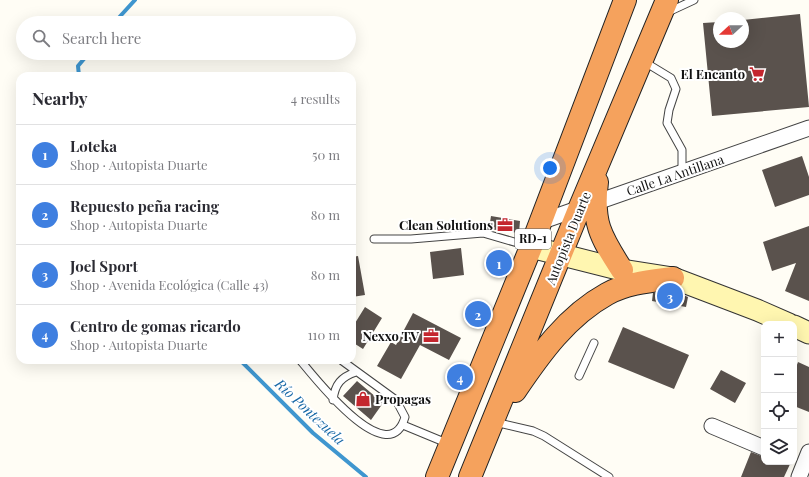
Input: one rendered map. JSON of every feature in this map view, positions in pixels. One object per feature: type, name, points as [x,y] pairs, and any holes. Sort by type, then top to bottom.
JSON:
[{"type":"highway","name":"RD-1","points":[[437,477],[531,247],[625,0]]},
{"type":"highway","name":"Autopista Duarte","points":[[470,477],[562,254],[587,204],[599,162],[664,8]]},
{"type":"highway","points":[[587,204],[596,218],[600,232],[622,270]]},
{"type":"highway","points":[[494,421],[539,355],[576,317],[607,294],[643,282],[672,278]]},
{"type":"street","name":"Calle La Antillana","points":[[540,222],[587,204],[682,173],[809,128]]},
{"type":"street","points":[[531,247],[622,270],[672,278],[782,321]]},
{"type":"street","points":[[797,327],[809,333]]},
{"type":"street","points":[[712,426],[761,447]]},
{"type":"lane","points":[[664,8],[694,0]]},
{"type":"lane","points":[[642,60],[671,78],[676,89],[668,110],[667,123],[682,150],[682,173]]},
{"type":"lane","points":[[374,238],[411,239],[483,233],[531,247]]},
{"type":"lane","points":[[579,376],[594,343]]},
{"type":"lane","points":[[303,364],[333,400],[373,432],[391,435],[399,430],[403,425],[405,417],[396,400],[346,364]]},
{"type":"lane","points":[[333,400],[336,384],[348,375],[356,372]]},
{"type":"lane","points":[[494,421],[533,431],[544,436],[609,477]]},
{"type":"lane","points":[[403,425],[450,445]]},
{"type":"building","name":"El Encanto","points":[[800,14],[809,107],[712,116],[703,23],[713,22],[713,48],[749,48],[749,19]]},
{"type":"building","points":[[802,156],[809,177],[809,195],[775,207],[762,170]]},
{"type":"building","name":"Clean Solutions","points":[[491,216],[520,221],[519,233],[489,229]]},
{"type":"building","points":[[809,226],[809,301],[785,291],[796,263],[772,271],[763,242]]},
{"type":"building","points":[[461,248],[464,275],[433,279],[430,252]]},
{"type":"building","points":[[356,256],[358,256],[365,295],[356,296]]},
{"type":"building","points":[[495,256],[506,259],[503,270],[492,266]]},
{"type":"building","points":[[673,291],[688,297],[686,307],[652,301],[653,293]]},
{"type":"building","points":[[365,307],[382,318],[363,349],[356,345],[356,322]]},
{"type":"building","points":[[413,313],[461,338],[449,360],[420,345],[401,379],[377,366],[391,342],[396,345]]},
{"type":"building","points":[[623,327],[689,355],[674,389],[608,362]]},
{"type":"building","points":[[798,362],[809,367],[809,412],[797,407]]},
{"type":"building","points":[[721,370],[746,383],[735,403],[710,389]]},
{"type":"building","name":"Propagas","points":[[357,381],[383,403],[371,420],[343,396]]},
{"type":"building","points":[[751,452],[761,456],[761,465],[790,465],[784,477],[741,477]]},
{"type":"waterway","name":"Río Pontezuela","points":[[120,16],[135,0]]},
{"type":"waterway","name":"Río Pontezuela","points":[[79,72],[78,66],[83,60]]},
{"type":"waterway","name":"Río Pontezuela","points":[[244,364],[313,433],[366,477]]},
{"type":"place","name":"El Encanto","points":[[757,74]]},
{"type":"place","name":"Clean Solutions","points":[[505,225]]},
{"type":"place","name":"Loteka","points":[[499,263]]},
{"type":"place","name":"Joel Sport","points":[[670,296]]},
{"type":"place","name":"Repuesto peña racing","points":[[478,314]]},
{"type":"place","name":"Nexxo TV","points":[[431,336]]},
{"type":"place","name":"Centro de gomas ricardo","points":[[460,377]]},
{"type":"place","name":"Propagas","points":[[363,399]]}]
